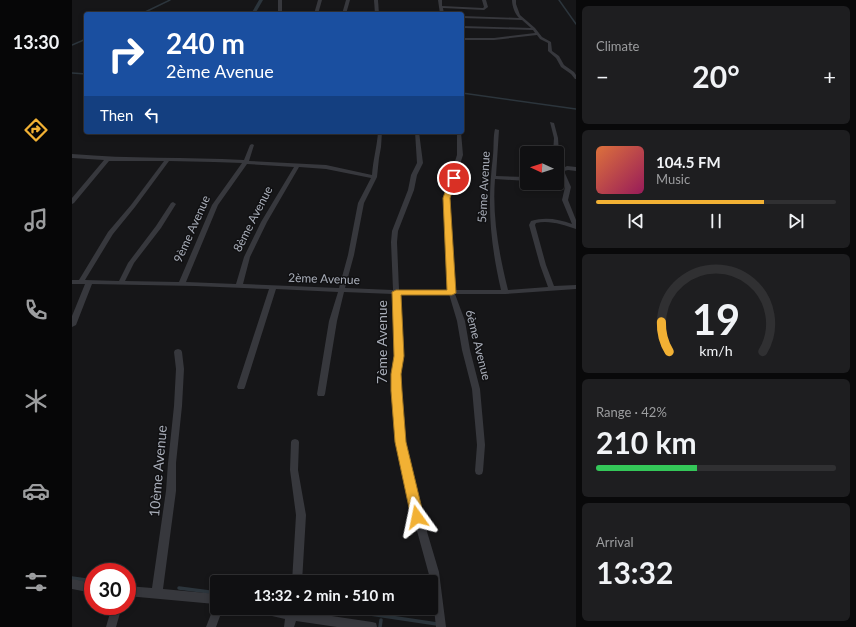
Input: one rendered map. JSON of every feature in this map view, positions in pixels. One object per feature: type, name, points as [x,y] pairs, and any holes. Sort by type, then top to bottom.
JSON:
[{"type":"street","points":[[280,0],[280,12]]},
{"type":"street","points":[[317,12],[320,0]]},
{"type":"street","points":[[345,12],[348,0]]},
{"type":"street","points":[[376,0],[377,12]]},
{"type":"street","points":[[440,0],[442,12]]},
{"type":"street","points":[[441,7],[484,9],[486,8],[484,0]]},
{"type":"street","points":[[514,0],[516,12],[541,38],[550,43],[550,51],[558,57],[562,66],[573,73],[576,78]]},
{"type":"street","points":[[464,17],[522,19]]},
{"type":"street","points":[[464,27],[534,29]]},
{"type":"street","points":[[464,38],[494,39],[538,34]]},
{"type":"street","points":[[552,123],[556,138],[556,146]]},
{"type":"street","name":"5ème Avenue","points":[[497,130],[493,177],[493,230],[496,258],[505,292]]},
{"type":"street","points":[[321,394],[334,321],[351,255],[361,203],[374,177],[380,134]]},
{"type":"street","name":"7ème Avenue","points":[[417,134],[420,163],[414,175],[411,190],[395,231],[394,242],[399,356],[396,374],[396,391],[401,442],[417,517],[432,566],[441,627]]},
{"type":"street","name":"6ème Avenue","points":[[459,134],[460,155],[446,198],[452,299],[461,321],[478,404],[482,445],[478,472]]},
{"type":"street","name":"9ème Avenue","points":[[182,283],[216,205],[246,162],[252,145]]},
{"type":"street","points":[[72,156],[108,159],[168,159],[246,162],[326,167],[374,177]]},
{"type":"street","points":[[72,202],[108,159]]},
{"type":"street","points":[[81,282],[110,233],[133,206],[168,159]]},
{"type":"street","name":"8ème Avenue","points":[[239,286],[247,257],[264,222],[297,166]]},
{"type":"street","points":[[564,169],[576,169]]},
{"type":"street","points":[[493,177],[520,179]]},
{"type":"street","points":[[564,182],[568,190],[565,200],[576,227]]},
{"type":"street","points":[[121,283],[131,263],[160,227],[173,204]]},
{"type":"street","points":[[552,288],[543,265],[532,225],[533,222],[543,220],[576,227]]},
{"type":"street","name":"2ème Avenue","points":[[72,282],[182,283],[341,291],[452,293],[505,292],[576,287]]},
{"type":"street","points":[[72,325],[89,283]]},
{"type":"street","points":[[241,386],[272,288]]},
{"type":"street","name":"10ème Avenue","points":[[157,592],[171,491],[180,369],[178,352]]},
{"type":"street","points":[[295,442],[294,470],[302,515],[297,575]]},
{"type":"street","points":[[72,584],[84,586]]},
{"type":"street","points":[[136,591],[157,592],[210,598]]},
{"type":"street","points":[[111,627],[114,615]]},
{"type":"street","points":[[211,627],[215,615]]},
{"type":"street","points":[[289,627],[291,615]]},
{"type":"street","points":[[308,615],[372,627]]},
{"type":"waterway","points":[[145,12],[170,0]]},
{"type":"waterway","points":[[254,12],[261,0]]},
{"type":"waterway","points":[[559,0],[576,24]]},
{"type":"waterway","points":[[72,45],[84,40]]},
{"type":"waterway","points":[[72,73],[84,74]]},
{"type":"waterway","points":[[464,93],[576,109]]},
{"type":"waterway","points":[[72,578],[84,580]]},
{"type":"waterway","points":[[179,588],[210,592]]},
{"type":"waterway","points":[[377,615],[437,624]]},
{"type":"waterway","points":[[380,627],[381,620]]},
{"type":"route","points":[[417,517],[401,442],[396,391],[396,374],[399,356],[399,323],[396,292],[452,293],[446,198],[454,178]]}]
